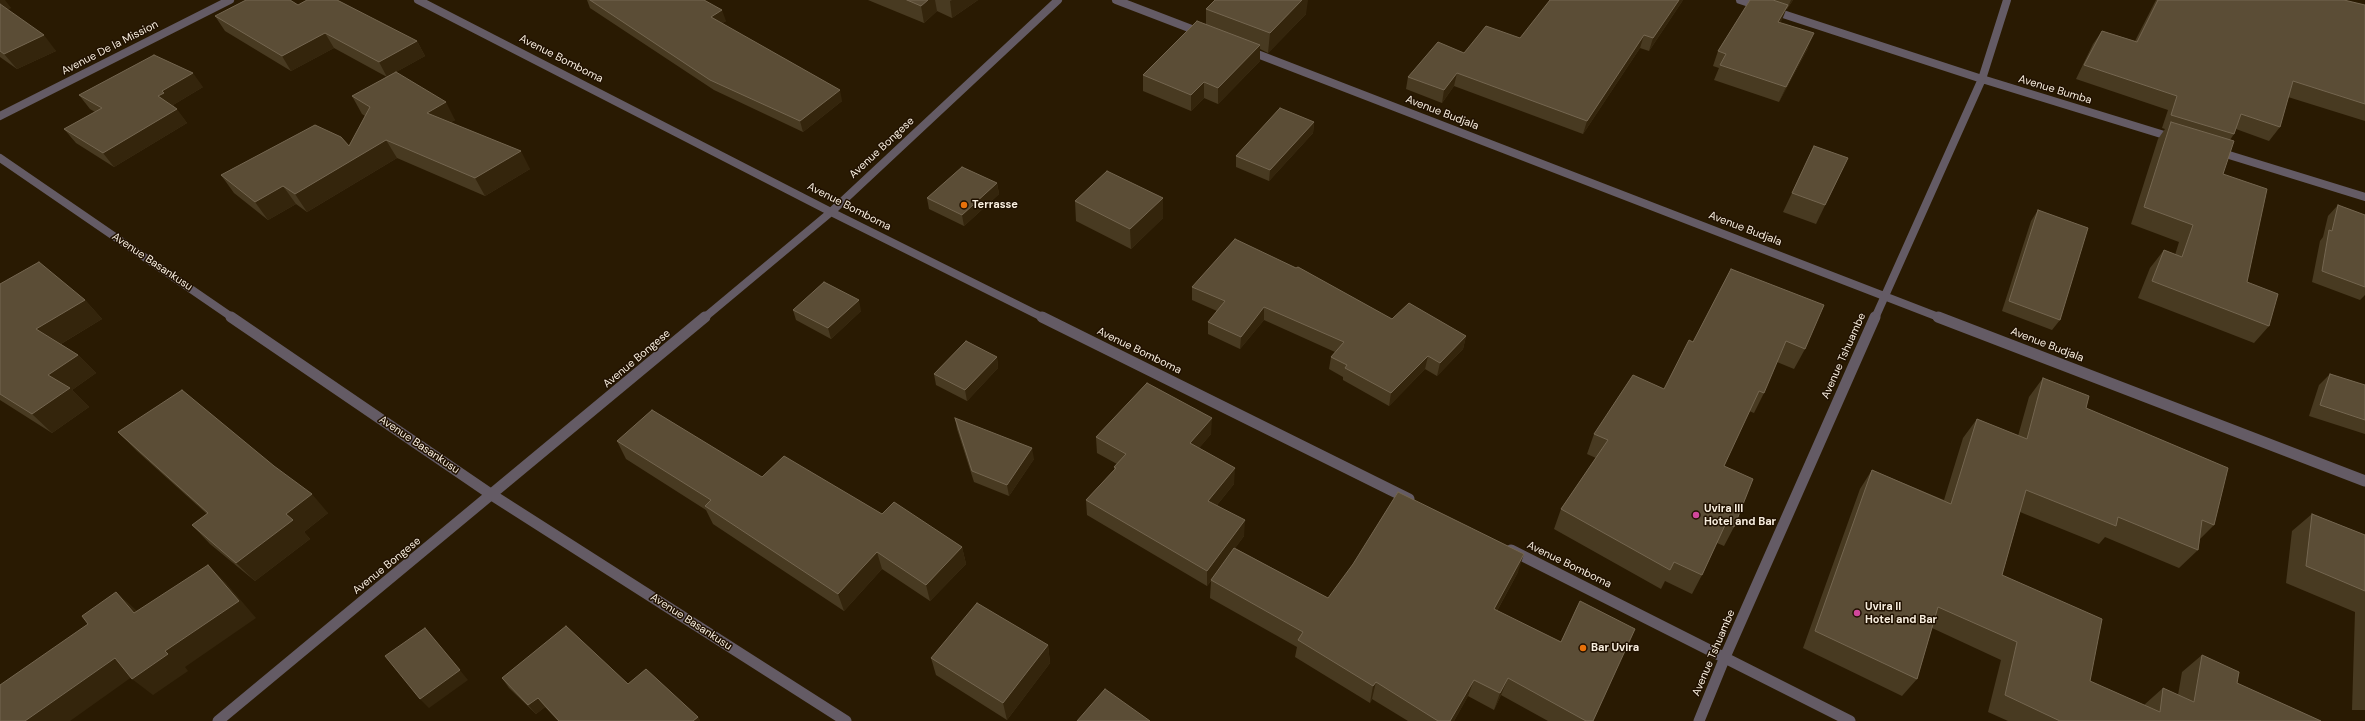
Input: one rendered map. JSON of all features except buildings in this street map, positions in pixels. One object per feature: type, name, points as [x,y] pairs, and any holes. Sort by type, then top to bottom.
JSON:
[{"type":"street","name":"Avenue De la Mission","points":[[0,116],[230,0]]},
{"type":"street","name":"Avenue Bomboma","points":[[418,0],[831,212],[1417,504]]},
{"type":"street","name":"Avenue Bongese","points":[[218,721],[831,212],[1058,0]]},
{"type":"street","points":[[1116,0],[1213,37]]},
{"type":"street","name":"Avenue Bumba","points":[[1740,0],[1982,79],[2185,142]]},
{"type":"street","name":"Avenue Tshuambe","points":[[1699,721],[1725,656],[1884,296],[1982,79],[2007,0]]},
{"type":"street","name":"Avenue Budjala","points":[[1235,46],[2365,481]]},
{"type":"street","points":[[2207,149],[2365,197]]},
{"type":"street","name":"Avenue Basankusu","points":[[0,158],[492,495],[846,721]]},
{"type":"street","name":"Avenue Bomboma","points":[[1503,546],[1725,656],[1850,721]]},
{"type":"place","name":"Terrasse","points":[[964,205]]},
{"type":"place","name":"Uvira III Hotel and Bar","points":[[1696,515]]},
{"type":"place","name":"Uvira II Hotel and Bar","points":[[1857,613]]},
{"type":"place","name":"Bar Uvira","points":[[1583,648]]}]
